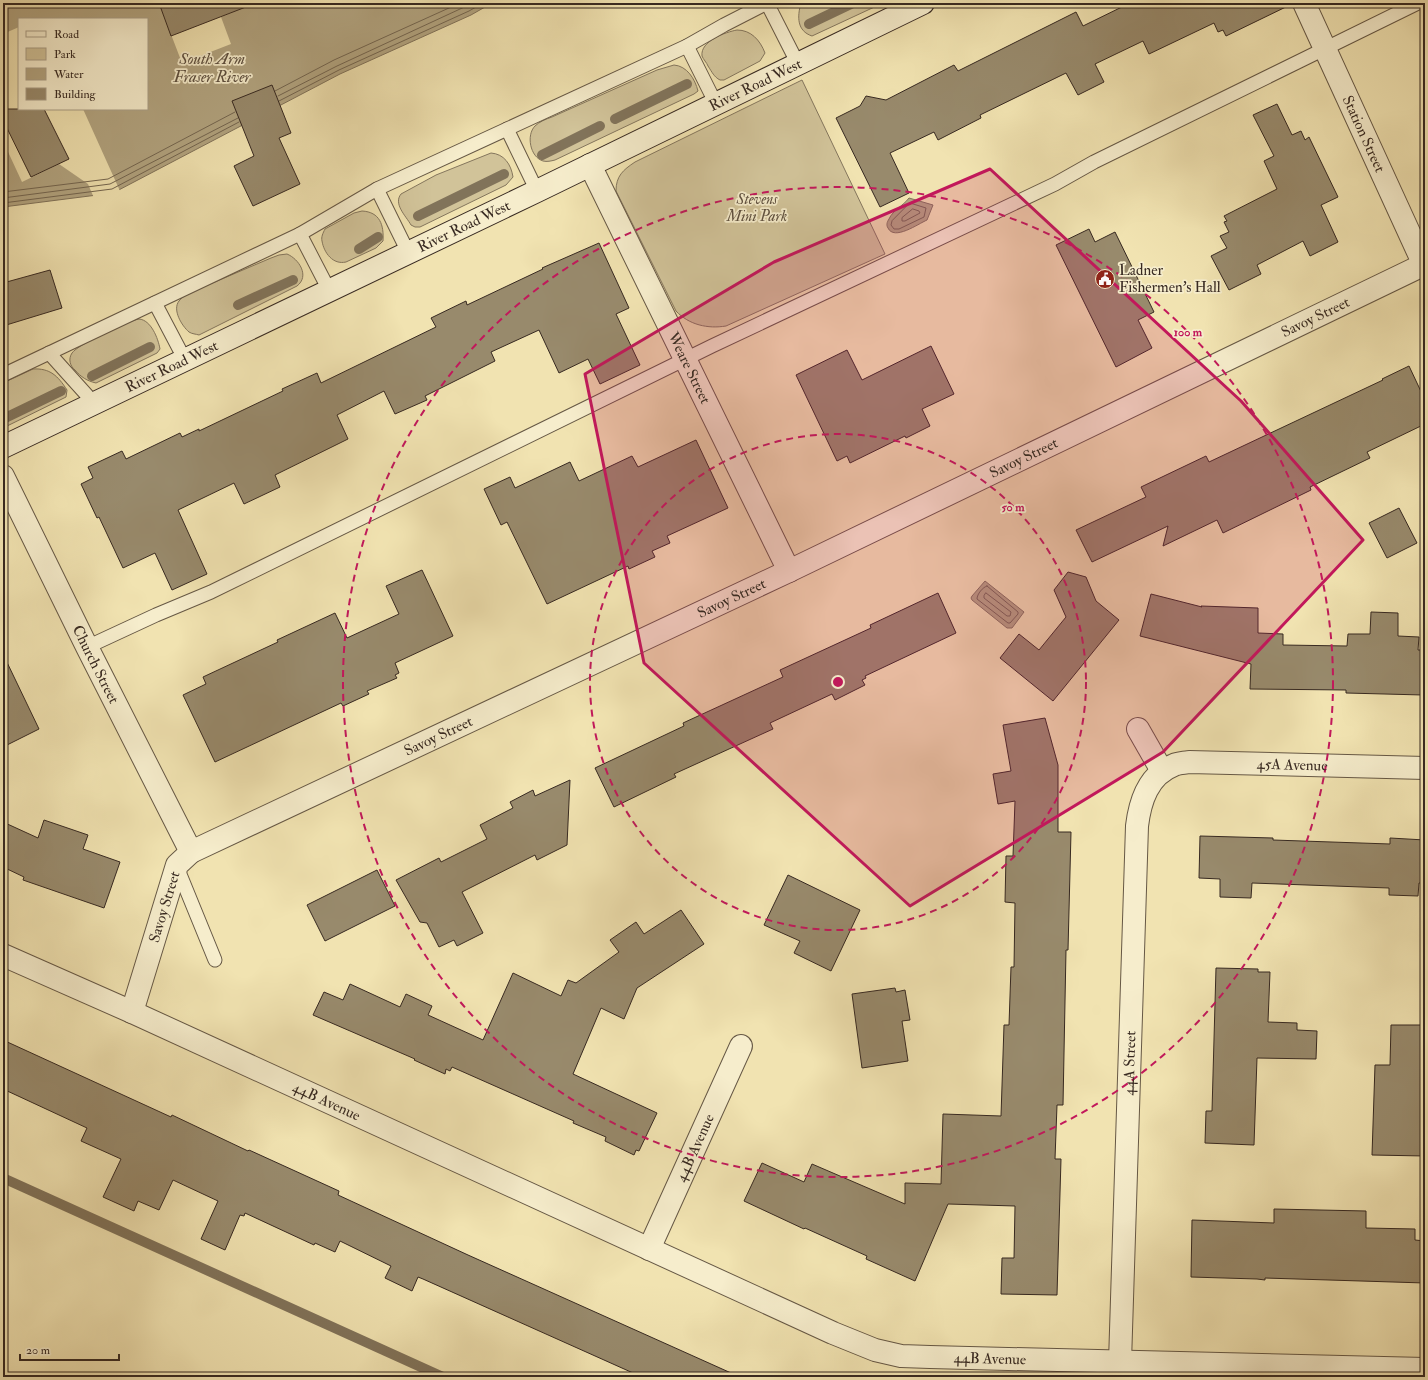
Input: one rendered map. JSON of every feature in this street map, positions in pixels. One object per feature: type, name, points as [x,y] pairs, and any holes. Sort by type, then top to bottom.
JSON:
[{"type":"street","name":"River Road West","points":[[3,447],[537,191],[923,3]]},
{"type":"street","name":"Station Street","points":[[1304,3],[1424,264]]},
{"type":"street","name":"Weare Street","points":[[590,165],[789,571]]},
{"type":"street","name":"Savoy Street","points":[[132,1012],[184,859],[789,571],[1424,264]]},
{"type":"street","name":"Church Street","points":[[3,476],[87,647],[184,859]]},
{"type":"street","points":[[1138,729],[1162,771]]},
{"type":"street","name":"45A Avenue","points":[[1162,771],[1174,765],[1189,762],[1425,768]]},
{"type":"street","name":"44A Street","points":[[1120,1362],[1137,826],[1139,809],[1144,794],[1151,782],[1162,771]]},
{"type":"street","name":"44B Avenue","points":[[3,955],[132,1012],[833,1333],[875,1350],[901,1356],[916,1357],[1425,1369]]},
{"type":"street","name":"44B Avenue","points":[[649,1249],[740,1046]]},
{"type":"lane","points":[[3,375],[300,234],[377,189],[687,46],[767,3],[798,64]]},
{"type":"lane","points":[[87,647],[156,615],[211,592],[685,359],[1055,184],[1094,162],[1418,3]]},
{"type":"lane","points":[[687,46],[716,104]]},
{"type":"lane","points":[[507,129],[537,191]]},
{"type":"lane","points":[[377,189],[408,252]]},
{"type":"lane","points":[[300,234],[329,290]]},
{"type":"lane","points":[[155,303],[185,360]]},
{"type":"lane","points":[[49,353],[94,404]]},
{"type":"lane","points":[[184,859],[215,960]]},
{"type":"highlighted area","points":[[990,169],[1241,401],[1363,540],[1163,752],[910,906],[644,663],[585,374],[774,262]]},
{"type":"green space","points":[[801,3],[883,3],[812,36],[803,31],[799,23]]},
{"type":"green space","points":[[737,30],[742,30],[751,34],[758,40],[765,53],[760,61],[724,80],[720,80],[713,74],[703,58],[702,51],[709,42],[715,38]]},
{"type":"green space","points":[[674,65],[683,68],[690,74],[698,91],[555,160],[543,161],[539,159],[532,151],[530,140],[532,130],[538,123],[657,70]]},
{"type":"green space","name":"Stevens Mini Park","points":[[802,80],[885,254],[726,326],[712,327],[693,323],[681,316],[676,311],[616,191],[617,181],[621,174],[635,162]]},
{"type":"green space","points":[[491,153],[500,155],[506,160],[511,168],[513,177],[506,185],[420,227],[411,225],[399,206],[398,202],[401,194],[436,175]]},
{"type":"green space","points":[[362,211],[373,214],[380,220],[383,230],[383,241],[376,248],[346,262],[337,262],[333,260],[327,254],[323,245],[322,238],[325,229],[354,213]]},
{"type":"green space","points":[[287,254],[299,264],[303,273],[301,282],[297,286],[199,335],[189,332],[184,326],[177,313],[177,305],[181,299],[189,293],[271,258]]},
{"type":"green space","points":[[139,319],[147,323],[153,330],[158,340],[160,349],[157,353],[96,383],[84,378],[72,366],[70,358],[76,349],[103,334]]},
{"type":"green space","points":[[33,369],[44,370],[57,377],[67,390],[66,397],[3,428],[3,383]]},
{"type":"water","name":"South Arm Fraser River","points":[[3,3],[492,3],[471,15],[340,74],[113,193],[3,207]]},
{"type":"water","points":[[909,198],[933,205],[927,220],[901,232],[891,232],[887,226],[888,220],[893,213]]},
{"type":"water","points":[[985,581],[1024,612],[1012,628],[1007,628],[972,600],[972,596]]},
{"type":"pier","points":[[159,3],[230,3],[233,12],[221,17],[231,44],[182,63]]},
{"type":"pier","points":[[18,27],[18,110],[83,110],[120,191],[113,195],[94,198],[88,184],[59,164],[22,182],[3,141],[3,34]]},
{"type":"building","points":[[159,3],[251,3],[251,5],[171,36]]},
{"type":"building","points":[[1130,3],[1292,4],[1226,36],[1223,30],[1218,32],[1214,23],[1149,54],[1143,41],[1095,64],[1104,82],[1078,95],[1066,73],[980,115],[981,118],[938,140],[934,132],[890,153],[909,193],[880,207],[836,118],[860,106],[866,96],[886,100],[954,65],[958,71],[1076,12],[1083,26]]},
{"type":"building","points":[[272,85],[291,133],[279,138],[300,184],[253,206],[234,166],[254,156],[232,101]]},
{"type":"building","points":[[1277,104],[1292,135],[1301,131],[1305,140],[1309,137],[1338,197],[1321,205],[1338,242],[1310,256],[1303,241],[1257,265],[1261,274],[1229,290],[1211,256],[1227,248],[1220,236],[1229,232],[1224,222],[1227,221],[1224,216],[1277,189],[1264,161],[1274,156],[1253,115]]},
{"type":"building","points":[[3,109],[44,110],[69,159],[31,177],[3,120]]},
{"type":"building","name":"Ladner Fishermen's Hall","points":[[1089,229],[1095,242],[1115,232],[1154,312],[1138,320],[1152,348],[1116,367],[1056,245]]},
{"type":"building","points":[[599,243],[629,308],[616,314],[640,365],[600,384],[588,359],[559,373],[539,330],[491,352],[495,361],[425,396],[427,400],[395,414],[384,391],[337,415],[348,439],[275,475],[280,487],[244,504],[234,483],[178,510],[207,574],[172,590],[155,553],[123,568],[99,517],[97,518],[81,484],[93,478],[88,467],[122,451],[126,459],[180,433],[182,437],[199,429],[199,431],[317,373],[321,383],[436,327],[431,318],[466,301],[467,305],[543,269],[542,268]]},
{"type":"building","points":[[50,270],[62,308],[3,326],[3,283]]},
{"type":"building","points":[[931,346],[954,394],[922,409],[930,426],[906,438],[905,436],[850,463],[847,456],[837,461],[796,375],[847,350],[862,380]]},
{"type":"building","points":[[1409,366],[1425,400],[1425,424],[1367,452],[1370,458],[1310,487],[1311,490],[1223,533],[1217,520],[1163,546],[1168,526],[1092,562],[1076,530],[1146,497],[1141,487],[1206,456],[1209,462],[1383,380],[1382,379]]},
{"type":"building","points":[[696,440],[728,508],[667,536],[670,543],[652,551],[655,557],[629,569],[628,566],[547,604],[507,522],[501,525],[484,489],[510,477],[515,488],[570,462],[579,481],[632,456],[638,467]]},
{"type":"building","points":[[1399,508],[1417,543],[1387,558],[1369,523]]},
{"type":"building","points":[[422,570],[453,636],[395,663],[399,673],[395,675],[397,678],[367,691],[369,694],[343,706],[341,703],[215,762],[183,695],[206,684],[203,677],[278,642],[277,640],[335,613],[347,638],[399,614],[386,586]]},
{"type":"building","points":[[1068,572],[1086,577],[1096,601],[1119,620],[1053,701],[1000,658],[1019,634],[1039,650],[1066,617],[1054,590]]},
{"type":"building","points":[[938,593],[956,633],[865,676],[866,678],[862,680],[865,685],[835,700],[832,694],[770,723],[773,729],[674,774],[676,777],[614,807],[595,768],[684,726],[683,723],[783,677],[780,670],[871,628],[870,625]]},
{"type":"building","points":[[1151,594],[1202,607],[1201,606],[1258,608],[1258,633],[1283,634],[1283,645],[1347,646],[1348,634],[1370,634],[1371,612],[1398,613],[1398,636],[1419,637],[1418,650],[1424,650],[1423,695],[1346,693],[1346,690],[1250,689],[1251,664],[1140,636]]},
{"type":"building","points":[[3,654],[39,729],[3,747]]},
{"type":"building","points":[[1045,718],[1058,765],[1058,832],[1071,832],[1068,950],[1066,950],[1063,1105],[1057,1105],[1055,1159],[1061,1159],[1057,1295],[1001,1294],[1002,1258],[1014,1258],[1015,1206],[948,1204],[915,1281],[866,1259],[867,1256],[744,1201],[762,1163],[804,1182],[812,1164],[905,1204],[905,1183],[941,1184],[943,1114],[1001,1116],[1004,1025],[1009,1025],[1011,967],[1014,967],[1015,903],[1005,902],[1006,856],[1013,856],[1015,801],[998,804],[993,774],[1011,771],[1003,725]]},
{"type":"building","points":[[570,780],[567,845],[537,860],[535,855],[462,892],[483,933],[457,946],[454,940],[439,947],[427,923],[420,922],[396,880],[439,858],[441,862],[487,839],[480,825],[513,808],[510,802],[533,790],[535,796]]},
{"type":"building","points":[[44,820],[88,835],[83,849],[120,862],[104,908],[23,880],[24,877],[3,867],[3,822],[38,838]]},
{"type":"building","points":[[1200,836],[1390,844],[1390,838],[1425,840],[1425,883],[1419,883],[1418,896],[1389,895],[1389,888],[1252,883],[1251,898],[1220,897],[1220,879],[1199,878]]},
{"type":"building","points":[[377,870],[395,906],[325,941],[307,905]]},
{"type":"building","points":[[788,875],[860,910],[831,971],[794,953],[800,941],[764,925]]},
{"type":"building","points":[[681,910],[704,944],[637,988],[624,1019],[601,1008],[573,1074],[657,1113],[639,1151],[636,1150],[634,1155],[605,1141],[606,1137],[573,1123],[574,1121],[452,1067],[450,1071],[446,1069],[445,1074],[414,1060],[415,1059],[313,1015],[324,992],[343,1000],[350,984],[400,1007],[406,994],[432,1006],[428,1015],[483,1040],[513,973],[561,996],[568,980],[576,983],[619,952],[610,940],[636,922],[644,934]]},
{"type":"building","points":[[1216,968],[1258,969],[1258,972],[1270,972],[1268,1022],[1297,1023],[1297,1030],[1317,1031],[1316,1059],[1257,1058],[1254,1145],[1205,1143],[1206,1111],[1212,1111]]},
{"type":"building","points":[[895,988],[896,992],[905,990],[910,1020],[902,1021],[908,1061],[862,1068],[852,994]]},
{"type":"building","points":[[1391,1025],[1425,1025],[1425,1156],[1372,1155],[1375,1065],[1390,1065]]},
{"type":"building","points":[[3,1040],[171,1117],[172,1115],[248,1151],[249,1150],[339,1191],[338,1195],[740,1377],[642,1377],[418,1277],[412,1291],[385,1278],[391,1266],[340,1241],[335,1252],[315,1243],[314,1245],[245,1213],[244,1216],[240,1215],[225,1250],[201,1239],[218,1201],[173,1180],[159,1210],[138,1201],[134,1211],[103,1197],[121,1159],[81,1141],[87,1128],[3,1089]]},
{"type":"building","points":[[1274,1209],[1366,1211],[1366,1228],[1415,1229],[1415,1240],[1425,1241],[1425,1283],[1191,1277],[1192,1220],[1274,1223]]},
{"type":"waterway","points":[[809,24],[853,3]]},
{"type":"waterway","points":[[615,119],[687,84]]},
{"type":"waterway","points":[[542,155],[600,126]]},
{"type":"waterway","points":[[418,216],[504,174]]},
{"type":"waterway","points":[[359,249],[378,237]]},
{"type":"waterway","points":[[238,305],[293,280]]},
{"type":"waterway","points":[[92,376],[150,347]]},
{"type":"waterway","points":[[3,419],[61,391]]},
{"type":"waterway","points":[[3,1178],[443,1377]]},
{"type":"place","name":"Ladner Fishermen's Hall","points":[[1105,279]]}]
